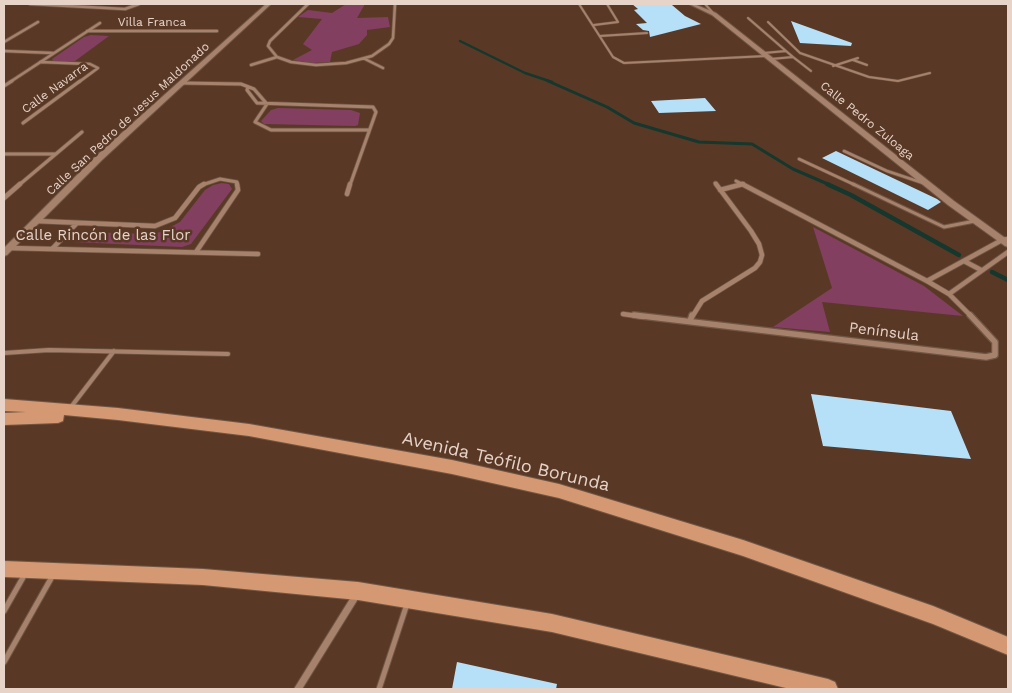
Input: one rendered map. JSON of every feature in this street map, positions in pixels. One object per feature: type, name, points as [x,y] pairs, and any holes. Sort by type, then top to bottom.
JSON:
[{"type":"main road","name":"Avenida Teófilo Borunda","points":[[4,405],[118,414],[249,430],[452,467],[559,491],[743,548],[933,615],[1008,646]]},
{"type":"main road","points":[[4,419],[118,414]]},
{"type":"main road","points":[[4,569],[203,577],[358,591],[552,623],[828,689]]},
{"type":"street","points":[[30,4],[128,9],[140,4]]},
{"type":"street","points":[[94,7],[99,4]]},
{"type":"street","name":"Calle San Pedro de Jesus Maldonado","points":[[6,250],[99,158],[269,4]]},
{"type":"street","points":[[308,4],[295,14],[270,41],[268,46],[276,57],[291,62],[316,65],[346,63],[365,58],[384,48],[393,38],[395,4]]},
{"type":"street","name":"Calle Pedro Zuloaga","points":[[691,4],[714,14],[975,221],[1006,241]]},
{"type":"street","points":[[4,42],[38,22]]},
{"type":"street","points":[[4,86],[100,23]]},
{"type":"street","name":"Villa Franca","points":[[87,31],[217,31]]},
{"type":"street","name":"Calle Navarra","points":[[4,51],[53,53]]},
{"type":"street","points":[[251,65],[276,57]]},
{"type":"street","points":[[365,58],[383,68]]},
{"type":"street","name":"Calle Navarra","points":[[23,123],[98,68],[90,64],[40,62]]},
{"type":"street","points":[[181,83],[242,84],[254,89],[267,104]]},
{"type":"street","points":[[248,86],[247,90],[257,104],[373,107],[376,112],[347,194]]},
{"type":"street","points":[[267,104],[255,122],[272,130],[369,130]]},
{"type":"street","points":[[4,198],[82,132]]},
{"type":"street","points":[[4,154],[57,154]]},
{"type":"street","name":"Calle Rincón de las Flor","points":[[6,250],[196,252],[238,190],[237,182],[220,180],[204,184],[175,218],[160,225],[150,227],[36,221]]},
{"type":"street","name":"Península","points":[[623,314],[986,357],[995,355],[995,342],[991,336],[949,294],[927,280],[736,181]]},
{"type":"street","points":[[690,321],[695,309],[702,301],[756,268],[762,255],[755,237],[715,183]]},
{"type":"street","points":[[720,190],[744,184]]},
{"type":"street","points":[[52,249],[77,223]]},
{"type":"street","points":[[927,280],[1006,241]]},
{"type":"street","points":[[196,252],[258,254]]},
{"type":"street","points":[[949,294],[1008,252]]},
{"type":"street","points":[[964,261],[982,270]]},
{"type":"street","points":[[298,689],[358,591]]},
{"type":"lane","points":[[579,4],[616,60],[630,64],[767,56],[793,57]]},
{"type":"lane","points":[[594,25],[618,22],[607,4]]},
{"type":"lane","name":"Calle Pedro Zuloaga","points":[[705,4],[714,14]]},
{"type":"lane","points":[[748,18],[811,71]]},
{"type":"lane","points":[[768,22],[800,53],[833,66],[889,81],[930,73]]},
{"type":"lane","points":[[600,36],[647,33]]},
{"type":"lane","points":[[767,56],[786,51]]},
{"type":"lane","points":[[790,54],[800,53]]},
{"type":"lane","points":[[833,66],[858,58]]},
{"type":"lane","points":[[853,60],[867,65]]},
{"type":"lane","points":[[844,151],[899,176],[928,184]]},
{"type":"lane","points":[[799,159],[944,227],[975,221]]},
{"type":"lane","points":[[4,353],[49,350],[228,354]]},
{"type":"lane","points":[[67,411],[114,351]]},
{"type":"lane","points":[[4,611],[27,570]]},
{"type":"lane","points":[[4,662],[55,571]]},
{"type":"lane","points":[[379,689],[409,600]]},
{"type":"shaded area","points":[[346,4],[365,4],[357,18],[388,17],[390,27],[367,30],[367,35],[359,44],[332,52],[330,62],[312,63],[293,60],[312,50],[303,44],[322,19],[298,17],[308,10],[332,13]]},
{"type":"shaded area","points":[[91,35],[109,36],[75,61],[53,61],[52,59],[84,37]]},
{"type":"shaded area","points":[[278,108],[351,110],[360,113],[358,125],[355,126],[264,124],[261,121],[271,110]]},
{"type":"shaded area","points":[[229,184],[232,189],[191,244],[182,247],[72,242],[74,236],[81,232],[151,234],[161,232],[180,222],[205,190],[213,185]]},
{"type":"shaded area","points":[[813,227],[924,286],[963,316],[822,302],[830,332],[773,327],[832,288]]},
{"type":"building","points":[[632,4],[672,5],[685,16],[701,24],[650,37],[649,31],[643,30],[636,24],[647,23],[634,10],[638,9]]},
{"type":"building","points":[[791,21],[852,43],[851,46],[800,43]]},
{"type":"building","points":[[705,98],[716,111],[659,113],[651,101]]},
{"type":"building","points":[[836,151],[941,202],[928,210],[822,158]]},
{"type":"building","points":[[811,394],[951,411],[971,459],[823,446]]},
{"type":"building","points":[[457,662],[557,684],[556,689],[452,689]]},
{"type":"waterway","points":[[460,41],[525,73],[552,82]]},
{"type":"waterway","points":[[548,81],[607,107],[634,123],[699,142],[752,144],[793,169],[830,185]]},
{"type":"waterway","points":[[827,184],[851,195],[959,255]]},
{"type":"waterway","points":[[992,272],[1008,280]]}]
